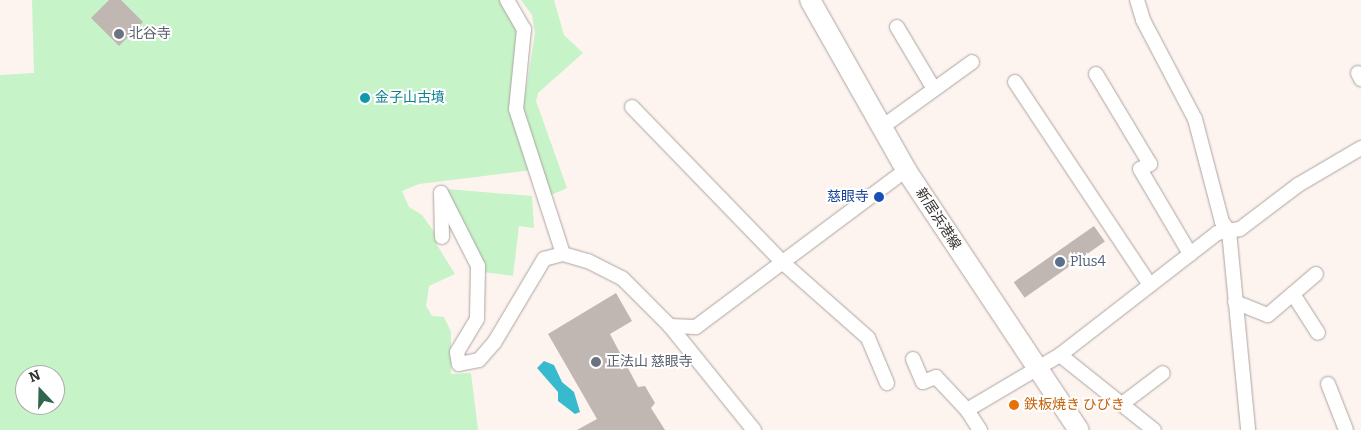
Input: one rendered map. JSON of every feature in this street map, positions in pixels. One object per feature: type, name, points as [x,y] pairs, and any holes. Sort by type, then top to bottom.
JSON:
[{"type":"main road","name":"新居浜港線","points":[[810,0],[906,170],[1036,369],[1079,430]]},
{"type":"street","points":[[507,0],[524,29],[516,109],[563,254]]},
{"type":"street","points":[[1137,0],[1143,20],[1195,119],[1222,222],[1229,231],[1248,430]]},
{"type":"street","points":[[898,27],[934,89]]},
{"type":"street","points":[[882,127],[972,62]]},
{"type":"street","points":[[1096,74],[1150,164],[1140,169],[1190,254]]},
{"type":"street","points":[[1015,82],[1150,285]]},
{"type":"street","points":[[632,107],[781,262],[794,270],[841,317],[868,338],[887,383]]},
{"type":"street","points":[[967,410],[1060,355],[1217,233],[1240,229],[1360,146]]},
{"type":"street","points":[[670,326],[696,327],[906,170]]},
{"type":"street","points":[[442,238],[441,193],[478,266],[477,319],[457,352],[459,364],[479,360],[494,343],[544,259],[563,254],[622,278],[670,326],[754,430]]},
{"type":"street","points":[[1236,302],[1268,315],[1316,274]]},
{"type":"street","points":[[1292,294],[1318,333]]},
{"type":"street","points":[[1060,355],[1154,430]]},
{"type":"street","points":[[913,359],[923,382],[936,377],[967,410],[980,430]]},
{"type":"street","points":[[1122,404],[1163,373]]},
{"type":"street","points":[[1328,384],[1346,430]]},
{"type":"green space","points":[[32,0],[501,0],[519,21],[516,63],[532,170],[419,184],[402,191],[409,207],[422,215],[435,233],[437,245],[455,274],[429,286],[426,306],[432,316],[444,317],[451,332],[451,374],[471,373],[478,430],[0,430],[0,75],[34,73]]},
{"type":"green space","points":[[521,0],[554,0],[564,35],[583,53],[538,93],[536,101],[567,188],[551,195],[522,115],[535,33],[532,15]]},
{"type":"green space","points":[[447,189],[532,196],[534,228],[519,226],[513,276],[483,272]]},
{"type":"water","points":[[544,361],[554,365],[562,382],[574,392],[580,412],[575,414],[558,401],[558,392],[537,368]]},
{"type":"building","name":"北谷寺","points":[[109,0],[121,0],[143,22],[119,46],[91,18]]},
{"type":"building","name":"Plus4","points":[[1094,226],[1105,242],[1025,298],[1014,282]]},
{"type":"building","name":"正法山 慈眼寺","points":[[616,293],[632,321],[610,334],[638,387],[645,386],[655,403],[651,408],[665,430],[577,430],[597,419],[548,334]]},
{"type":"place","name":"北谷寺","points":[[119,34]]},
{"type":"place","name":"金子山古墳","points":[[365,98]]},
{"type":"place","name":"慈眼寺","points":[[879,197]]},
{"type":"place","name":"Plus4","points":[[1060,262]]},
{"type":"place","name":"正法山 慈眼寺","points":[[596,362]]},
{"type":"place","name":"鉄板焼き ひびき","points":[[1014,405]]}]
